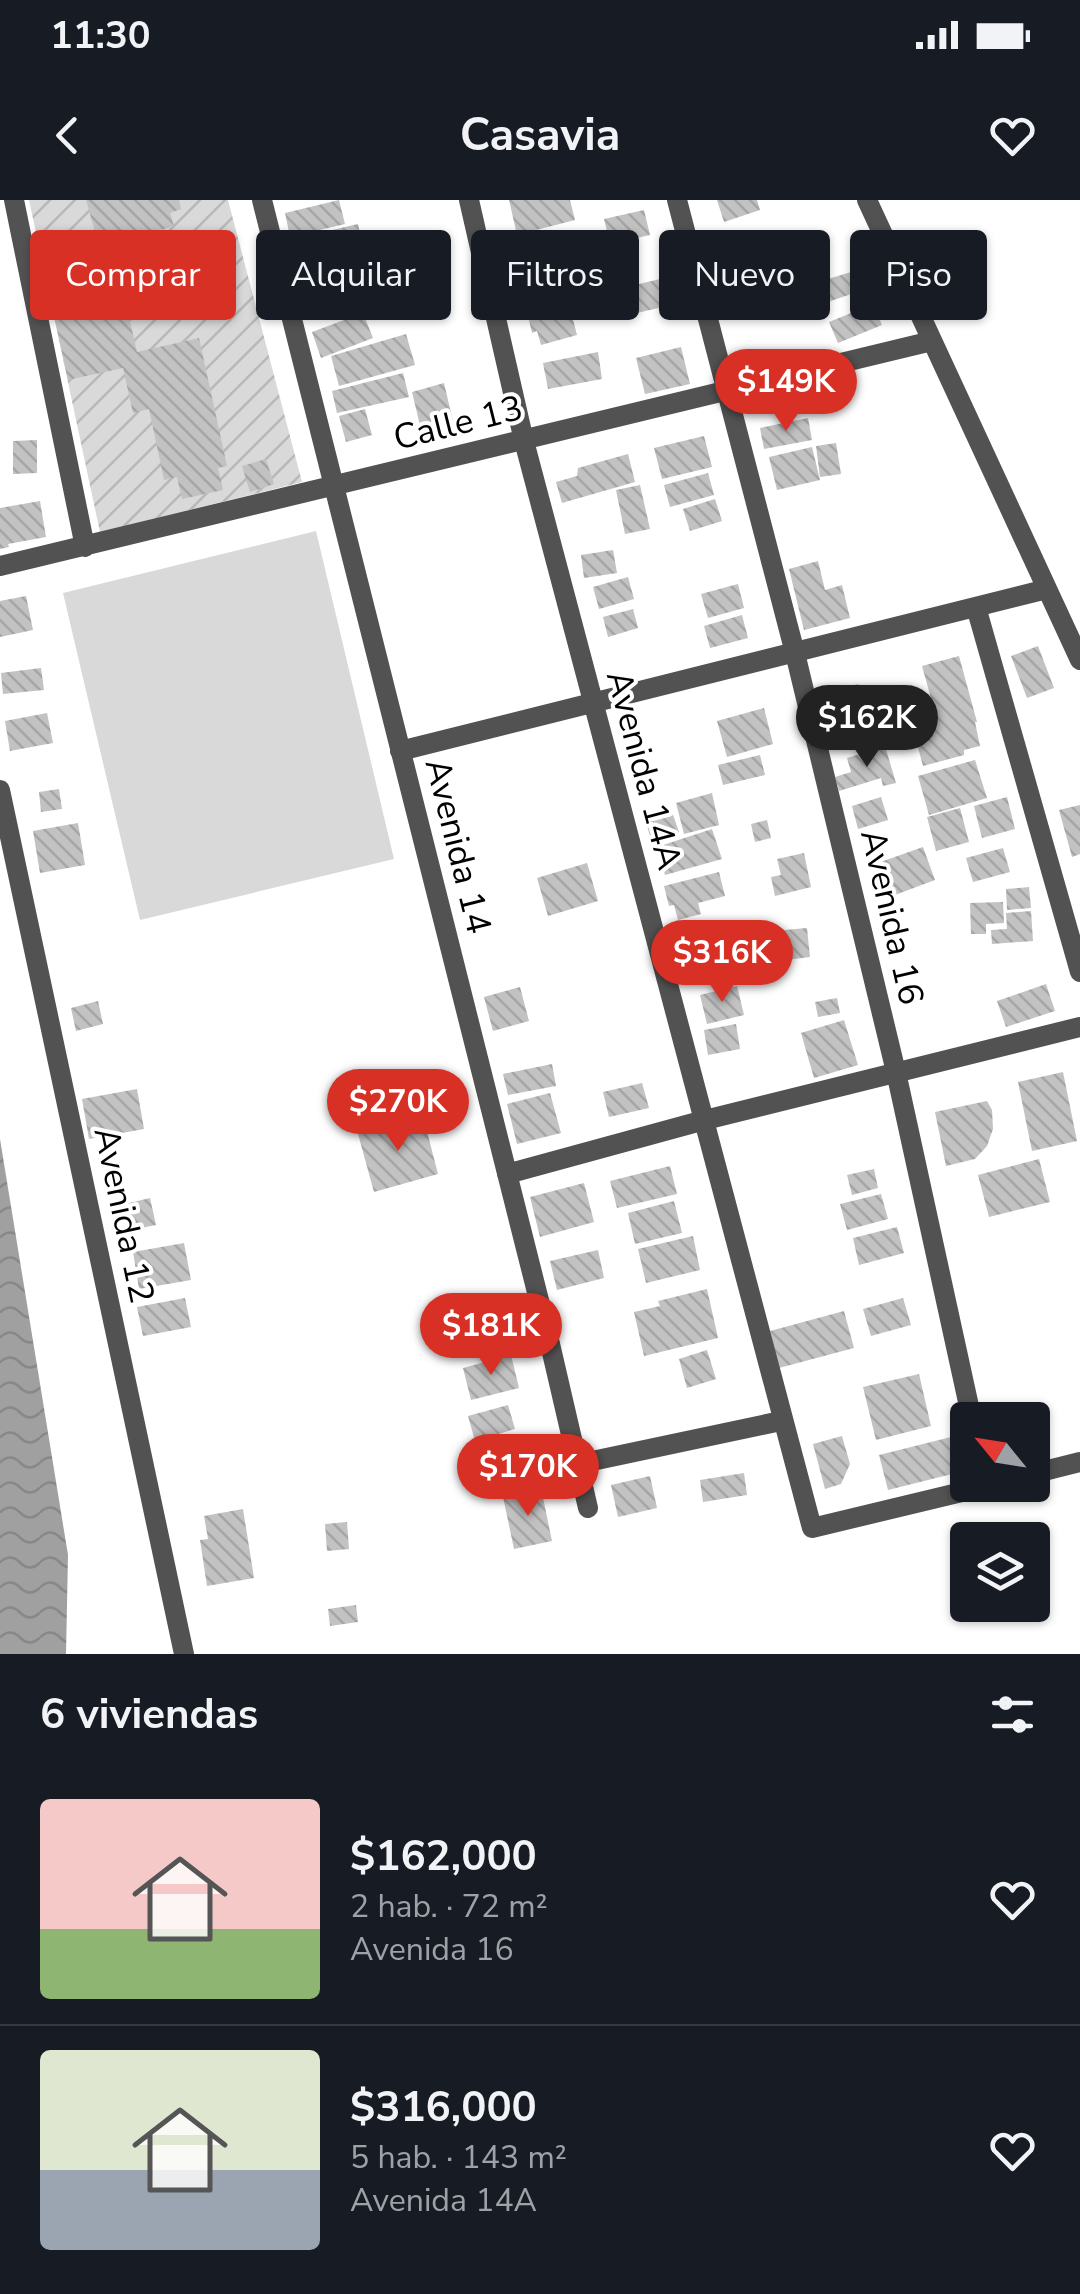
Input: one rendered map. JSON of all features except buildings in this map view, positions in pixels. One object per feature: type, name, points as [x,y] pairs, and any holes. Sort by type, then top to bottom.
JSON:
[{"type":"street","points":[[14,200],[85,546]]},
{"type":"street","name":"Avenida 14","points":[[262,200],[588,1508]]},
{"type":"street","name":"Avenida 14A","points":[[468,200],[524,441],[592,704],[812,1528],[950,1494]]},
{"type":"street","name":"Avenida 16","points":[[677,200],[795,653],[896,1072],[968,1402]]},
{"type":"street","points":[[867,200],[1080,660]]},
{"type":"street","name":"Calle 13","points":[[0,566],[932,341]]},
{"type":"street","points":[[400,751],[1047,589]]},
{"type":"street","points":[[976,607],[1080,972]]},
{"type":"street","name":"Avenida 12","points":[[0,790],[184,1654]]},
{"type":"street","points":[[506,1174],[702,1120],[1080,1027]]},
{"type":"street","points":[[578,1464],[781,1420]]},
{"type":"street","points":[[1050,1470],[1080,1462]]},
{"type":"shaded area","points":[[29,200],[228,200],[236,230],[35,230]]},
{"type":"shaded area","points":[[236,230],[256,320],[259,320],[302,482],[100,532],[55,320],[236,320]]},
{"type":"shaded area","points":[[316,531],[394,859],[140,920],[63,593]]},
{"type":"water","points":[[0,1139],[68,1555],[66,1654],[0,1654]]}]
